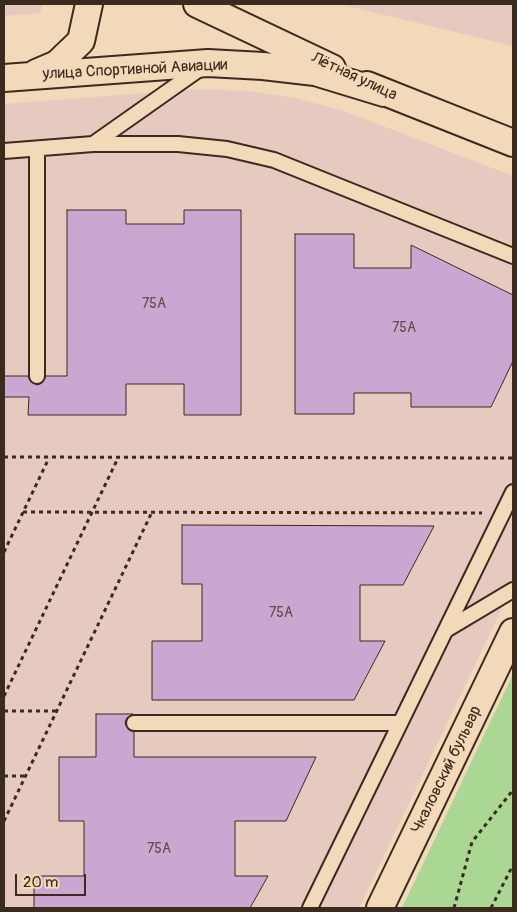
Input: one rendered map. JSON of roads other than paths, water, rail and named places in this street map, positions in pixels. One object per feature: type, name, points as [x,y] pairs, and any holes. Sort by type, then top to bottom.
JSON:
[{"type":"street","points":[[16,78],[57,64],[81,41],[89,4]]},
{"type":"street","name":"Лётная улица","points":[[198,4],[384,92],[513,143]]},
{"type":"street","name":"улица Спортивной Авиации","points":[[16,78],[208,63],[263,66],[315,72],[384,92]]},
{"type":"street","name":"Чкаловский бульвар","points":[[380,908],[513,632]]},
{"type":"lane","points":[[93,144],[208,63]]},
{"type":"lane","points":[[4,151],[93,144],[178,144],[227,148],[274,160],[513,256]]},
{"type":"lane","points":[[37,148],[37,376]]},
{"type":"lane","points":[[310,908],[513,492]]},
{"type":"lane","points":[[445,631],[513,590]]},
{"type":"lane","points":[[134,723],[399,723]]}]
